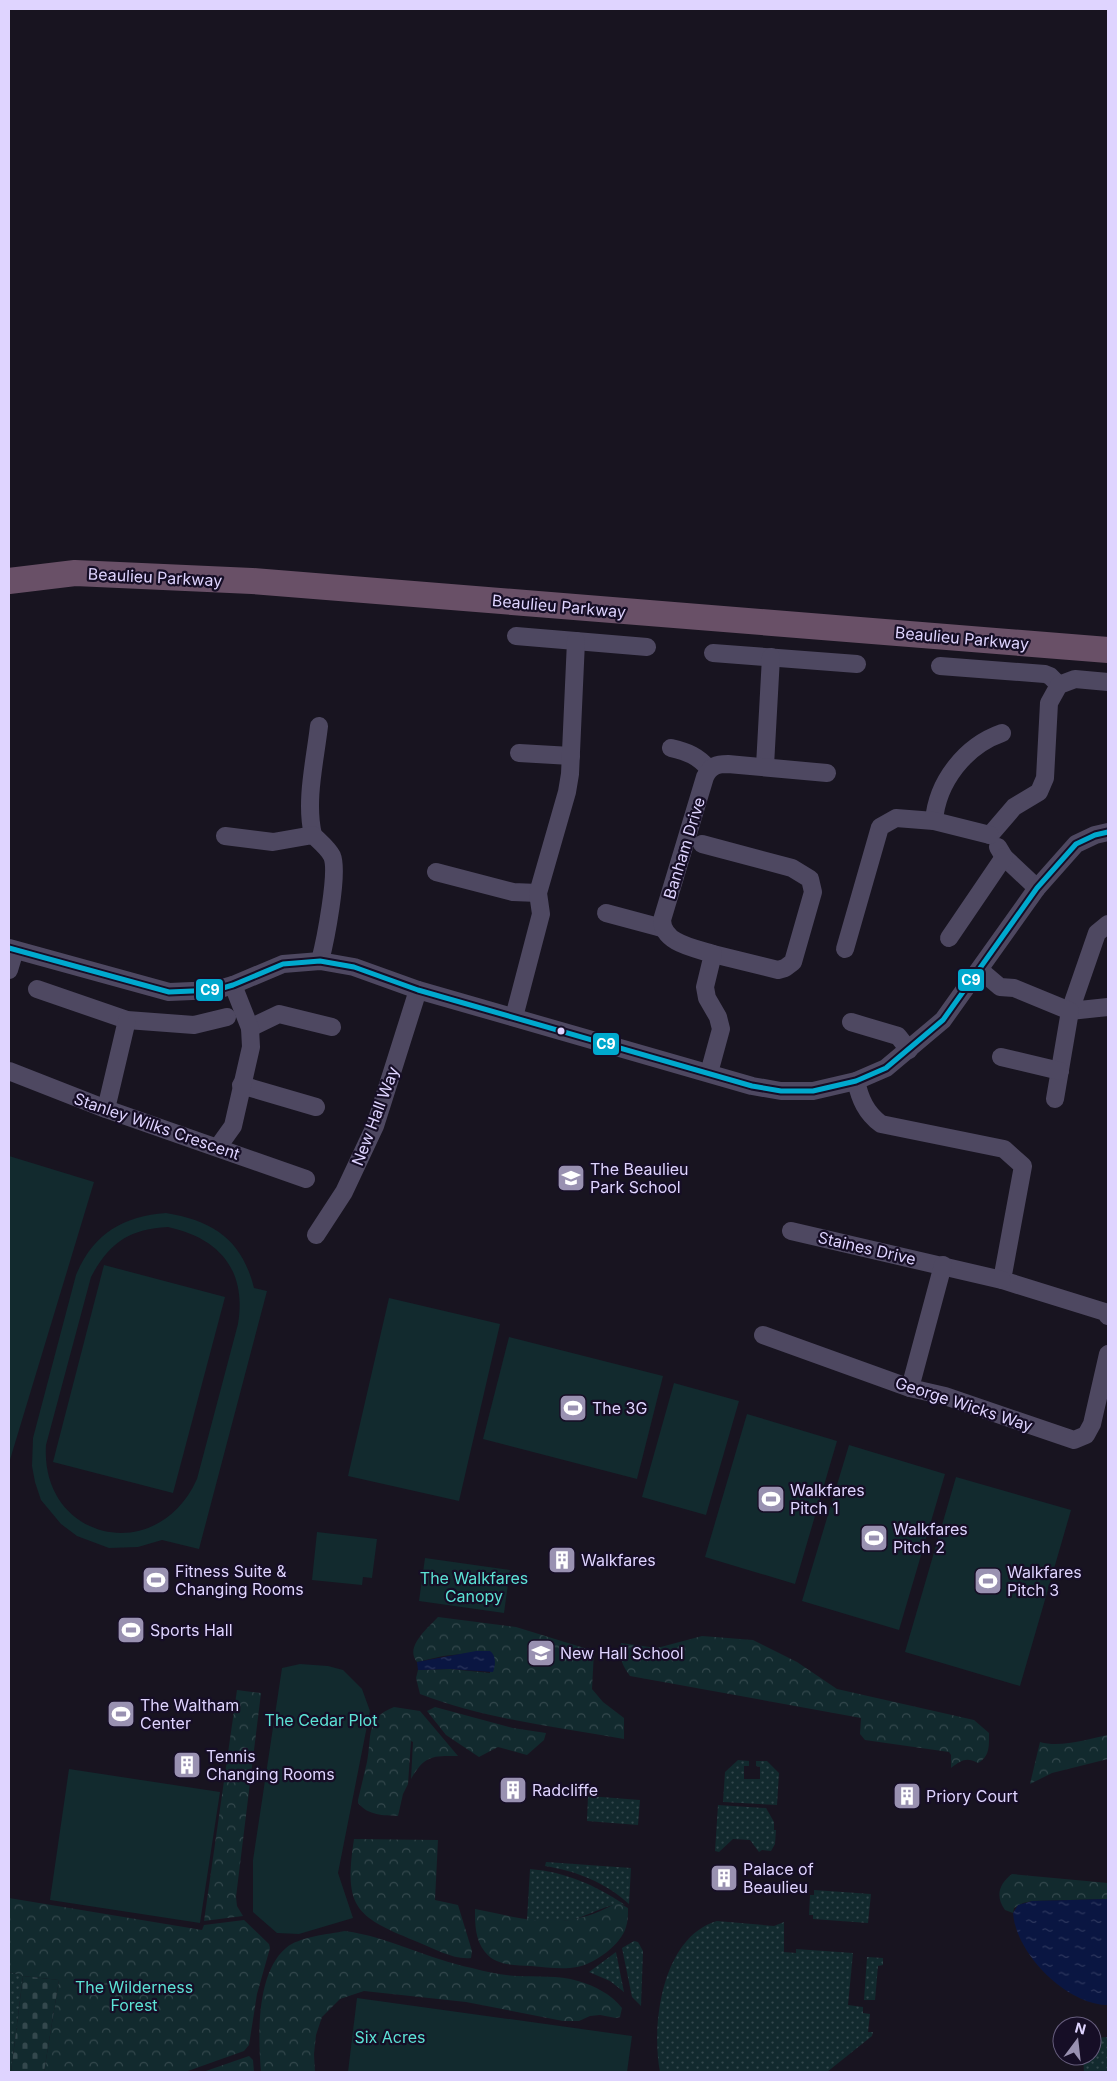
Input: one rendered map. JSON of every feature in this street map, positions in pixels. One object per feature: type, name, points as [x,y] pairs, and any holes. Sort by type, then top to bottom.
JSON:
[{"type":"highway","name":"Beaulieu Parkway","points":[[9,581],[74,573],[252,582],[1108,650]]},
{"type":"street","points":[[516,636],[647,646]]},
{"type":"street","points":[[514,1017],[541,914],[538,893],[567,792],[571,756],[576,641]]},
{"type":"street","points":[[714,653],[857,664]]},
{"type":"street","points":[[765,766],[771,657]]},
{"type":"street","points":[[940,666],[1045,674],[1054,679],[1059,685]]},
{"type":"street","points":[[990,835],[1014,807],[1039,792],[1045,778],[1049,703],[1059,685],[1075,679],[1108,682]]},
{"type":"street","points":[[318,726],[310,822],[314,835],[332,857],[333,879],[325,942],[320,961]]},
{"type":"street","points":[[934,821],[935,808],[946,780],[971,750],[987,738],[1002,733]]},
{"type":"street","points":[[671,748],[689,752],[701,760],[709,769],[719,764],[728,764],[827,773]]},
{"type":"street","points":[[519,753],[571,756]]},
{"type":"street","name":"Banham Drive","points":[[662,928],[665,910],[709,769]]},
{"type":"street","points":[[846,948],[880,827],[896,818],[934,821],[990,835],[1004,857],[1038,888]]},
{"type":"street","points":[[9,970],[12,949],[169,992],[216,990],[233,985],[282,964],[320,961],[354,968],[418,990],[752,1086],[781,1091],[813,1091],[856,1081],[886,1068],[909,1050],[943,1020],[1038,888],[1076,844],[1095,835],[1108,832]]},
{"type":"street","points":[[225,836],[273,842],[314,835]]},
{"type":"street","points":[[606,913],[662,928],[673,940],[713,954],[778,970],[785,968],[793,962],[813,892],[810,878],[792,868],[702,844]]},
{"type":"street","points":[[949,938],[1004,857]]},
{"type":"street","points":[[436,872],[513,892],[538,893]]},
{"type":"street","points":[[1055,1099],[1070,1011],[1098,933],[1108,924]]},
{"type":"street","points":[[709,1073],[721,1029],[718,1017],[707,998],[705,987],[713,954]]},
{"type":"street","points":[[980,970],[1000,986],[1014,988],[1070,1011],[1108,1007]]},
{"type":"street","points":[[218,1147],[233,1126],[251,1046],[250,1028],[233,985]]},
{"type":"street","points":[[37,989],[127,1020],[194,1025],[227,1017]]},
{"type":"street","name":"New Hall Way","points":[[316,1235],[344,1192],[375,1126],[418,990]]},
{"type":"street","points":[[250,1028],[279,1014],[332,1027]]},
{"type":"street","points":[[106,1109],[127,1020]]},
{"type":"street","points":[[851,1022],[898,1036],[909,1050]]},
{"type":"street","points":[[1001,1057],[1060,1071]]},
{"type":"street","name":"Stanley Wilks Crescent","points":[[9,1071],[106,1109],[306,1179]]},
{"type":"street","points":[[856,1081],[859,1097],[863,1104],[871,1116],[881,1124],[1004,1149],[1023,1166],[1002,1280],[1107,1312]]},
{"type":"street","points":[[241,1085],[316,1107]]},
{"type":"street","name":"Staines Drive","points":[[791,1232],[944,1265],[1002,1280]]},
{"type":"street","points":[[910,1388],[944,1265]]},
{"type":"street","name":"George Wicks Way","points":[[763,1335],[910,1388],[945,1396],[1074,1440],[1086,1435],[1092,1424],[1108,1354]]},
{"type":"green space","points":[[9,1156],[94,1182],[9,1463]]},
{"type":"green space","points":[[166,1213],[198,1221],[223,1235],[234,1245],[242,1257],[254,1288],[267,1291],[199,1549],[162,1540],[138,1547],[109,1548],[77,1536],[61,1524],[41,1500],[32,1466],[33,1438],[76,1275],[91,1248],[101,1238],[123,1223],[150,1215]],"holes":[[[168,1227],[202,1239],[215,1248],[225,1259],[233,1272],[238,1288],[240,1305],[238,1324],[197,1479],[179,1507],[156,1525],[130,1532],[104,1531],[81,1521],[61,1503],[49,1477],[46,1445],[91,1277],[105,1255],[122,1240],[131,1235],[154,1228]]]},
{"type":"green space","points":[[104,1265],[225,1297],[173,1493],[53,1462]]},
{"type":"green space","points":[[389,1298],[500,1324],[459,1501],[348,1476]]},
{"type":"green space","name":"The 3G","points":[[509,1337],[663,1376],[637,1479],[483,1439]]},
{"type":"green space","points":[[674,1383],[739,1401],[706,1515],[642,1497]]},
{"type":"green space","name":"Walkfares Pitch 1","points":[[747,1414],[837,1441],[795,1584],[705,1557]]},
{"type":"green space","name":"Walkfares Pitch 2","points":[[849,1445],[945,1474],[899,1630],[802,1601]]},
{"type":"green space","name":"Walkfares Pitch 3","points":[[956,1477],[1071,1510],[1020,1686],[905,1652]]},
{"type":"green space","points":[[317,1532],[377,1539],[372,1578],[363,1577],[362,1585],[312,1580]]},
{"type":"green space","name":"The Walkfares Canopy","points":[[425,1558],[510,1570],[504,1613],[419,1601]]},
{"type":"green space","points":[[438,1617],[516,1627],[594,1651],[592,1689],[603,1702],[624,1718],[624,1739],[495,1716],[445,1703],[420,1694],[416,1678],[418,1670],[450,1669],[490,1673],[490,1651],[443,1656],[417,1662],[414,1656],[416,1644]]},
{"type":"green space","points":[[702,1636],[753,1640],[797,1662],[837,1689],[974,1720],[989,1733],[987,1754],[978,1763],[964,1760],[951,1768],[951,1755],[949,1752],[865,1740],[860,1734],[861,1718],[630,1676],[621,1660],[621,1643],[657,1648]]},
{"type":"green space","name":"The Cedar Plot","points":[[300,1664],[328,1666],[343,1670],[362,1689],[370,1711],[338,1873],[353,1918],[299,1934],[277,1933],[253,1912],[253,1860],[282,1668]]},
{"type":"green space","points":[[237,1690],[261,1693],[236,1897],[237,1906],[243,1916],[204,1921]]},
{"type":"green space","points":[[394,1707],[420,1711],[458,1756],[435,1757],[425,1761],[411,1779],[413,1742],[411,1741],[408,1784],[403,1794],[398,1816],[372,1813],[358,1803],[374,1723],[385,1711]]},
{"type":"green space","points":[[435,1707],[513,1728],[546,1733],[544,1740],[527,1755],[498,1747],[479,1757],[446,1735],[427,1711]]},
{"type":"green space","points":[[1108,1735],[1108,1759],[1052,1773],[1030,1784],[1040,1742],[1057,1744],[1083,1741]]},
{"type":"green space","points":[[738,1760],[749,1761],[749,1766],[744,1766],[744,1779],[760,1779],[760,1767],[756,1766],[756,1761],[767,1761],[779,1773],[777,1805],[723,1802],[725,1772]]},
{"type":"green space","points":[[69,1769],[220,1792],[200,1923],[50,1900]]},
{"type":"green space","points":[[588,1796],[640,1800],[638,1825],[587,1821]]},
{"type":"green space","points":[[718,1805],[766,1808],[774,1822],[774,1830],[776,1830],[775,1844],[771,1851],[762,1850],[759,1852],[750,1840],[733,1839],[719,1852],[715,1851]]},
{"type":"green space","points":[[354,1839],[438,1840],[435,1900],[458,1905],[472,1951],[471,1958],[445,1954],[399,1934],[382,1926],[359,1908],[353,1896],[351,1882]]},
{"type":"green space","points":[[546,1862],[631,1868],[629,1904],[610,1889],[579,1874],[545,1866]]},
{"type":"green space","points":[[530,1869],[568,1876],[603,1891],[625,1905],[614,1905],[572,1920],[527,1920]]},
{"type":"green space","points":[[1012,1874],[1108,1883],[1108,1899],[1032,1901],[1014,1908],[1013,1913],[1005,1910],[999,1895],[1001,1886]]},
{"type":"green space","points":[[814,1890],[871,1894],[868,1923],[813,1919],[813,1915],[809,1915],[810,1895],[814,1895]]},
{"type":"green space","name":"The Wilderness Forest","points":[[9,1898],[202,1930],[204,1925],[244,1920],[269,1944],[270,1948],[257,1994],[249,2045],[244,2051],[185,2072],[44,2072],[59,1980],[23,1976],[9,1972]]},
{"type":"green space","points":[[615,1904],[621,1904],[628,1908],[627,1922],[623,1934],[606,1953],[591,1962],[577,1967],[554,1968],[512,1965],[500,1962],[489,1957],[477,1937],[475,1909],[530,1920],[559,1921],[587,1916]]},
{"type":"green space","points":[[717,1921],[774,1926],[784,1922],[784,1952],[796,1953],[796,1949],[853,1953],[848,2005],[863,2007],[863,2013],[870,2014],[868,2032],[873,2032],[872,2036],[827,2072],[660,2072],[657,2031],[664,1985],[672,1963],[684,1945],[698,1930]]},
{"type":"green space","points":[[345,1931],[377,1938],[456,1964],[489,1972],[517,1976],[555,1977],[578,1981],[596,1988],[613,1999],[622,2008],[620,2017],[600,2015],[590,2016],[579,2021],[563,2021],[466,2002],[364,1991],[340,1999],[322,2017],[316,2035],[315,2072],[261,2072],[259,2041],[261,2006],[269,1973],[276,1959],[286,1948],[298,1941],[314,1936]]},
{"type":"green space","points":[[634,1941],[638,1942],[643,1951],[641,2006],[632,1997],[622,1948]]},
{"type":"green space","points":[[616,1952],[624,1992],[610,1981],[589,1972]]},
{"type":"green space","points":[[867,1957],[883,1958],[883,1965],[878,1966],[875,2000],[864,2000]]},
{"type":"green space","points":[[9,1972],[23,1976],[11,2072],[9,2072]]},
{"type":"green space","points":[[23,1976],[59,1980],[44,2072],[11,2072]]},
{"type":"green space","name":"Six Acres","points":[[357,1998],[632,2036],[627,2072],[348,2072]]},
{"type":"green space","points":[[1102,2037],[1108,2037],[1108,2072],[1084,2072],[1084,2066],[1102,2066]]},
{"type":"green space","points":[[249,2056],[253,2060],[254,2072],[203,2072]]},
{"type":"water","points":[[476,1651],[490,1651],[492,1653],[495,1660],[493,1672],[450,1669],[418,1670],[417,1662]]},
{"type":"water","points":[[1108,1899],[1108,2005],[1092,2003],[1076,1996],[1061,1987],[1046,1974],[1023,1945],[1016,1929],[1013,1913],[1018,1905],[1032,1901]]},
{"type":"transit line","name":"C9","points":[[9,948],[169,992],[216,990],[283,964],[320,961],[354,967],[418,990],[752,1086],[781,1091],[813,1091],[856,1081],[886,1068],[943,1020],[1037,888],[1076,844],[1095,835],[1108,832]]},
{"type":"place","name":"The Beaulieu Park School","points":[[571,1178]]},
{"type":"place","name":"The 3G","points":[[573,1408]]},
{"type":"place","name":"Walkfares Pitch 1","points":[[771,1499]]},
{"type":"place","name":"Walkfares Pitch 2","points":[[874,1538]]},
{"type":"place","name":"Walkfares","points":[[562,1560]]},
{"type":"place","name":"Fitness Suite & Changing Rooms","points":[[156,1580]]},
{"type":"place","name":"Walkfares Pitch 3","points":[[988,1581]]},
{"type":"place","name":"Sports Hall","points":[[131,1630]]},
{"type":"place","name":"New Hall School","points":[[541,1653]]},
{"type":"place","name":"The Waltham Center","points":[[121,1714]]},
{"type":"place","name":"Tennis Changing Rooms","points":[[187,1765]]},
{"type":"place","name":"Radcliffe","points":[[513,1790]]},
{"type":"place","name":"Priory Court","points":[[907,1796]]},
{"type":"place","name":"Palace of Beaulieu","points":[[724,1878]]}]
